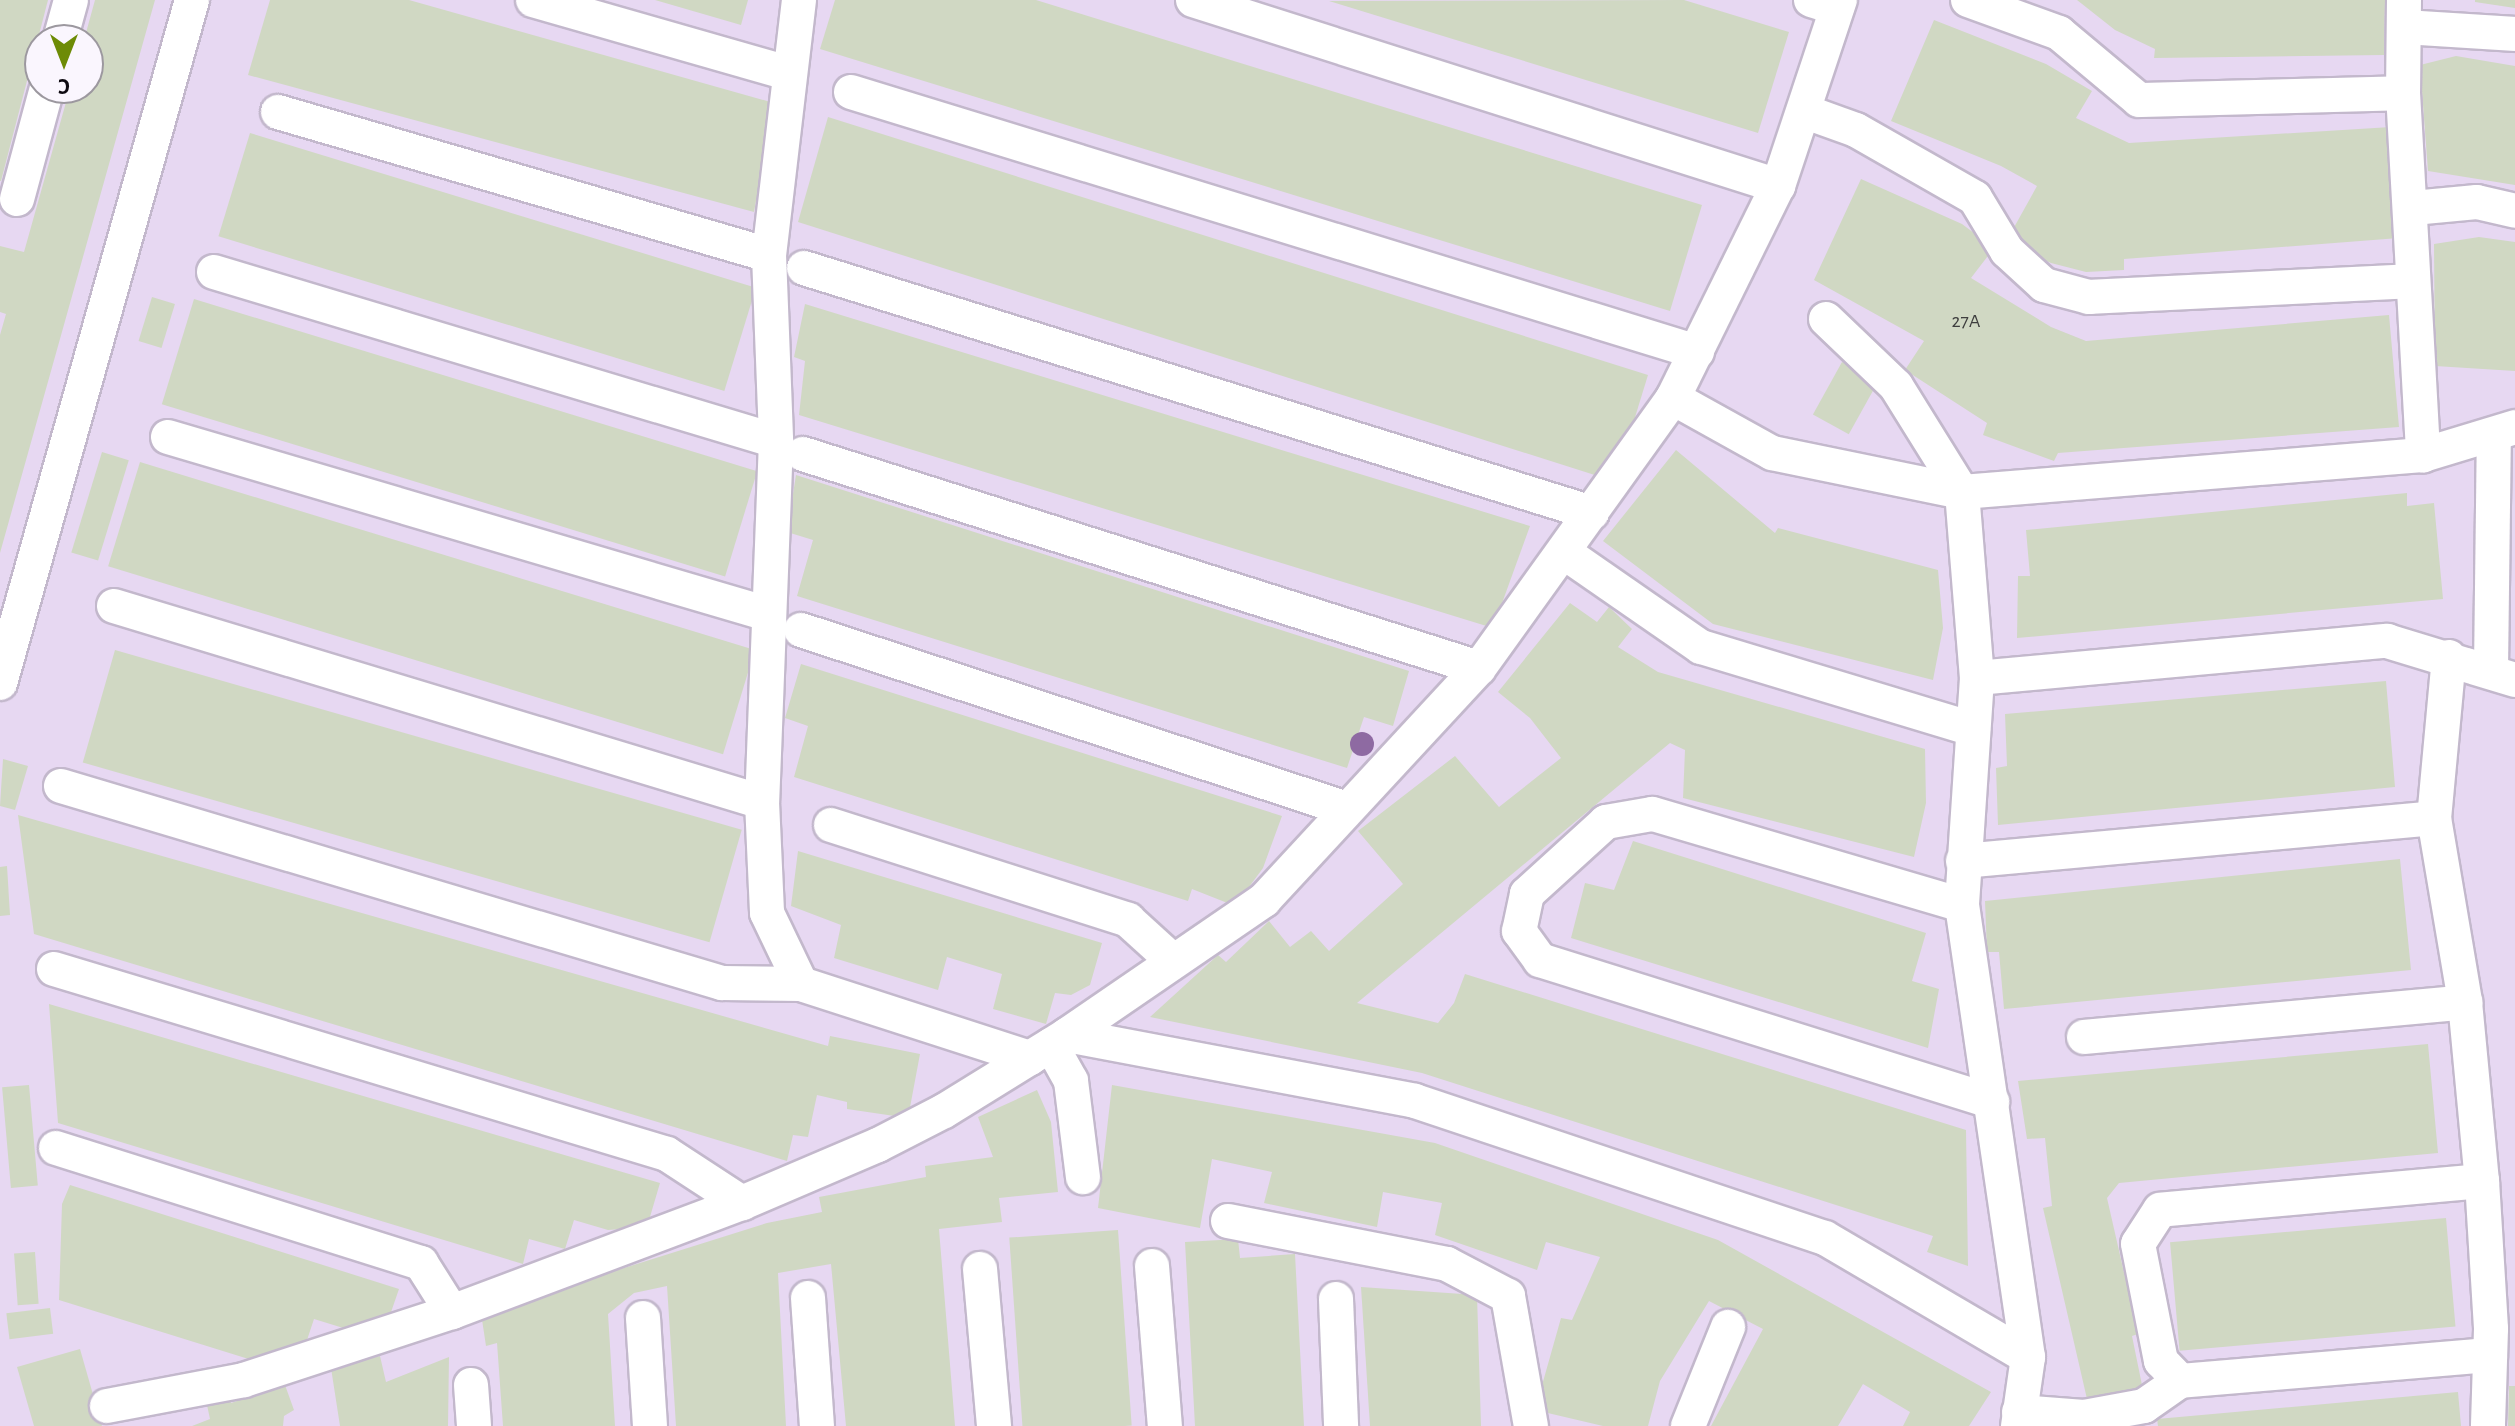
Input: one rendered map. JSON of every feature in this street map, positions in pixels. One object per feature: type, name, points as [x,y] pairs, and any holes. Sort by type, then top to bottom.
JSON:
[{"type":"lane","points":[[64,24],[71,0]]},
{"type":"lane","points":[[0,683],[192,0]]},
{"type":"lane","points":[[533,0],[787,73]]},
{"type":"lane","points":[[799,0],[787,73],[769,255],[790,447],[768,614],[762,802],[767,913],[801,984]]},
{"type":"lane","points":[[1193,0],[1778,186]]},
{"type":"lane","points":[[1968,0],[2059,33],[2139,100],[2403,93]]},
{"type":"lane","points":[[107,1406],[244,1380],[452,1312],[742,1203],[878,1145],[1049,1046],[1264,900],[1344,808],[1479,668],[1565,553],[1673,398],[1778,186],[1806,112],[1829,3]]},
{"type":"lane","points":[[2423,455],[2413,281],[2413,208],[2403,93],[2404,13],[2515,34]]},
{"type":"lane","points":[[851,92],[1697,352]]},
{"type":"lane","points":[[17,199],[43,104]]},
{"type":"lane","points":[[278,112],[769,255]]},
{"type":"lane","points":[[1806,112],[1856,130],[1975,198],[2007,251],[2044,285],[2089,297],[2413,281]]},
{"type":"lane","points":[[2413,208],[2477,202],[2515,211]]},
{"type":"lane","points":[[804,268],[1592,513]]},
{"type":"lane","points":[[214,272],[790,447],[1479,668]]},
{"type":"lane","points":[[1826,319],[1896,386],[1962,492],[1977,678],[1962,905],[1972,999],[1992,1102],[2028,1357],[2019,1419],[2084,1417],[2144,1406],[2180,1381],[2499,1337]]},
{"type":"lane","points":[[1673,398],[1772,453],[1962,492],[2423,455],[2504,432],[2503,675],[2387,641],[1977,678]]},
{"type":"lane","points":[[168,437],[768,614]]},
{"type":"lane","points":[[1565,553],[1701,647],[1973,729]]},
{"type":"lane","points":[[114,606],[762,802]]},
{"type":"lane","points":[[801,630],[1344,808]]},
{"type":"lane","points":[[2449,657],[2434,818],[2465,1002],[2499,1337],[2488,1426]]},
{"type":"lane","points":[[61,786],[722,983],[801,984],[1049,1046],[1431,1106],[1825,1238],[2028,1357]]},
{"type":"lane","points":[[1962,905],[1652,814],[1606,822],[1527,894],[1519,931],[1540,960],[1992,1102]]},
{"type":"lane","points":[[1963,861],[2434,818]]},
{"type":"lane","points":[[831,825],[1128,920],[1173,961]]},
{"type":"lane","points":[[54,969],[667,1154],[742,1203]]},
{"type":"lane","points":[[2084,1037],[2465,1002]]},
{"type":"lane","points":[[1049,1046],[1071,1081],[1083,1177]]},
{"type":"lane","points":[[56,1148],[421,1263],[452,1312]]},
{"type":"lane","points":[[2180,1381],[2161,1361],[2138,1244],[2160,1210],[2482,1181]]},
{"type":"lane","points":[[1228,1221],[1447,1264],[1508,1296],[1531,1426]]},
{"type":"lane","points":[[1152,1266],[1165,1426]]},
{"type":"lane","points":[[980,1269],[994,1426]]},
{"type":"lane","points":[[808,1298],[817,1426]]},
{"type":"lane","points":[[1336,1299],[1341,1426]]},
{"type":"lane","points":[[643,1318],[650,1426]]},
{"type":"lane","points":[[1688,1426],[1728,1327]]},
{"type":"lane","points":[[471,1385],[474,1426]]},
{"type":"shaded area","points":[[0,0],[2515,0],[2515,1426],[0,1426]]},
{"type":"building","points":[[0,0],[48,0],[42,24],[24,24],[24,92],[0,181]]},
{"type":"building","points":[[95,0],[155,0],[0,553],[0,335],[6,314],[0,312],[0,246],[24,252],[66,104],[104,104],[104,24],[88,24]]},
{"type":"building","points":[[270,0],[409,0],[774,103],[754,212],[248,75]]},
{"type":"building","points":[[655,0],[748,0],[741,25]]},
{"type":"building","points":[[835,0],[1036,0],[1702,205],[1670,311],[820,49]]},
{"type":"building","points":[[1684,0],[1789,32],[1758,133],[1329,1]]},
{"type":"building","points":[[2077,0],[2385,0],[2384,55],[2154,58],[2155,49],[2115,30]]},
{"type":"building","points":[[2515,0],[2515,8],[2475,2]]},
{"type":"building","points":[[1934,20],[2046,64],[2092,91],[2076,118],[2129,143],[2391,127],[2399,238],[2124,259],[2124,270],[2086,272],[2051,263],[2023,250],[2012,231],[2037,186],[2001,166],[1891,121]]},
{"type":"building","points":[[2456,56],[2515,66],[2515,185],[2428,171],[2420,65]]},
{"type":"building","points":[[828,117],[1648,375],[1632,427],[1601,477],[798,222]]},
{"type":"building","points":[[250,133],[756,288],[724,391],[218,236]]},
{"type":"building","points":[[1861,179],[1962,224],[1994,248],[1971,278],[2051,327],[2086,341],[2389,315],[2399,427],[2058,453],[2054,461],[1983,435],[1987,423],[1905,370],[1924,341],[1814,280]]},
{"type":"building","points":[[2479,237],[2515,242],[2515,371],[2435,366],[2434,244]]},
{"type":"building","points":[[152,297],[175,304],[162,348],[139,341]]},
{"type":"building","points":[[194,299],[757,471],[725,576],[162,404]]},
{"type":"building","points":[[805,304],[1530,526],[1493,628],[799,415],[805,361],[794,357]]},
{"type":"building","points":[[1842,362],[1878,382],[1849,434],[1813,414]]},
{"type":"building","points":[[1676,450],[1775,533],[1778,528],[1938,570],[1943,628],[1933,680],[1713,624],[1603,541]]},
{"type":"building","points":[[102,452],[129,460],[98,561],[71,552]]},
{"type":"building","points":[[140,462],[755,650],[723,754],[108,566]]},
{"type":"building","points":[[796,475],[1409,671],[1393,726],[1364,717],[1347,768],[797,596],[813,540],[787,532]]},
{"type":"building","points":[[2407,493],[2407,506],[2434,503],[2443,599],[2017,638],[2018,576],[2030,576],[2026,530]]},
{"type":"building","points":[[1570,603],[1597,622],[1609,607],[1632,629],[1618,647],[1658,672],[1925,749],[1926,803],[1914,857],[1683,798],[1685,750],[1670,743],[1357,1003],[1438,1023],[1454,1003],[1465,974],[1966,1130],[1968,1266],[1927,1252],[1933,1236],[1422,1073],[1150,1017],[1218,955],[1226,962],[1269,921],[1290,947],[1311,931],[1329,951],[1403,884],[1358,831],[1455,756],[1499,807],[1561,758],[1530,718],[1498,692]]},
{"type":"building","points":[[115,650],[742,830],[709,942],[83,762]]},
{"type":"building","points":[[801,664],[1282,816],[1263,868],[1235,906],[1192,889],[1188,901],[794,777],[808,726],[785,718]]},
{"type":"building","points":[[2386,681],[2395,787],[1998,825],[1996,768],[2007,766],[2005,714]]},
{"type":"building","points":[[3,759],[28,766],[15,810],[0,806]]},
{"type":"building","points":[[18,815],[828,1046],[830,1036],[920,1054],[908,1118],[847,1109],[847,1102],[817,1095],[808,1137],[793,1135],[787,1161],[34,934]]},
{"type":"building","points":[[1633,841],[1926,933],[1912,981],[1939,989],[1928,1048],[1571,938],[1585,883],[1614,890]]},
{"type":"building","points":[[798,851],[1102,943],[1090,985],[1071,995],[1055,993],[1046,1024],[993,1009],[1002,974],[947,957],[938,990],[834,958],[841,925],[791,906]]},
{"type":"building","points":[[2400,859],[2411,970],[2004,1009],[1999,952],[1987,952],[1985,901]]},
{"type":"building","points":[[7,866],[10,915],[0,916],[0,867]]},
{"type":"building","points":[[49,1004],[660,1183],[647,1227],[608,1230],[574,1220],[565,1249],[529,1239],[523,1264],[58,1123]]},
{"type":"building","points":[[2428,1044],[2438,1153],[2119,1183],[2107,1198],[2138,1334],[2132,1336],[2143,1390],[2087,1399],[2043,1208],[2052,1206],[2045,1138],[2027,1139],[2018,1081]]},
{"type":"building","points":[[29,1085],[38,1186],[11,1188],[2,1087]]},
{"type":"building","points":[[1112,1085],[1435,1143],[1718,1240],[1991,1392],[1969,1426],[1903,1426],[1910,1412],[1863,1384],[1838,1426],[1711,1426],[1763,1329],[1709,1301],[1660,1381],[1648,1426],[1603,1426],[1535,1410],[1561,1318],[1572,1320],[1600,1257],[1546,1242],[1537,1270],[1435,1235],[1442,1203],[1383,1192],[1377,1227],[1264,1203],[1272,1172],[1212,1159],[1200,1228],[1098,1208]]},
{"type":"building","points":[[1037,1090],[1051,1122],[1058,1192],[999,1198],[1002,1222],[939,1229],[955,1426],[846,1426],[831,1264],[778,1273],[786,1426],[676,1426],[667,1286],[634,1293],[608,1314],[615,1426],[503,1426],[497,1343],[486,1346],[481,1313],[767,1223],[822,1212],[819,1197],[926,1177],[925,1166],[993,1157],[978,1117]]},
{"type":"building","points":[[70,1185],[399,1289],[389,1318],[353,1331],[314,1319],[304,1349],[255,1361],[59,1300],[62,1204]]},
{"type":"building","points":[[2446,1218],[2455,1327],[2180,1351],[2170,1242]]},
{"type":"building","points":[[1118,1230],[1132,1426],[1022,1426],[1009,1238]]},
{"type":"building","points":[[1238,1239],[1240,1258],[1295,1254],[1304,1426],[1195,1426],[1185,1242]]},
{"type":"building","points":[[35,1252],[39,1304],[18,1305],[14,1253]]},
{"type":"building","points":[[1361,1287],[1477,1295],[1481,1426],[1370,1426]]},
{"type":"building","points":[[50,1308],[53,1334],[9,1339],[6,1313]]},
{"type":"building","points":[[80,1349],[102,1426],[34,1426],[17,1367]]},
{"type":"building","points":[[380,1356],[386,1382],[449,1357],[448,1426],[340,1426],[331,1368]]},
{"type":"building","points":[[285,1385],[294,1410],[284,1416],[283,1426],[192,1426],[210,1419],[207,1405],[230,1397],[231,1403]]},
{"type":"building","points":[[2509,1386],[2515,1386],[2515,1426],[2508,1426]]},
{"type":"building","points":[[2458,1392],[2461,1426],[2158,1426],[2157,1419]]}]
